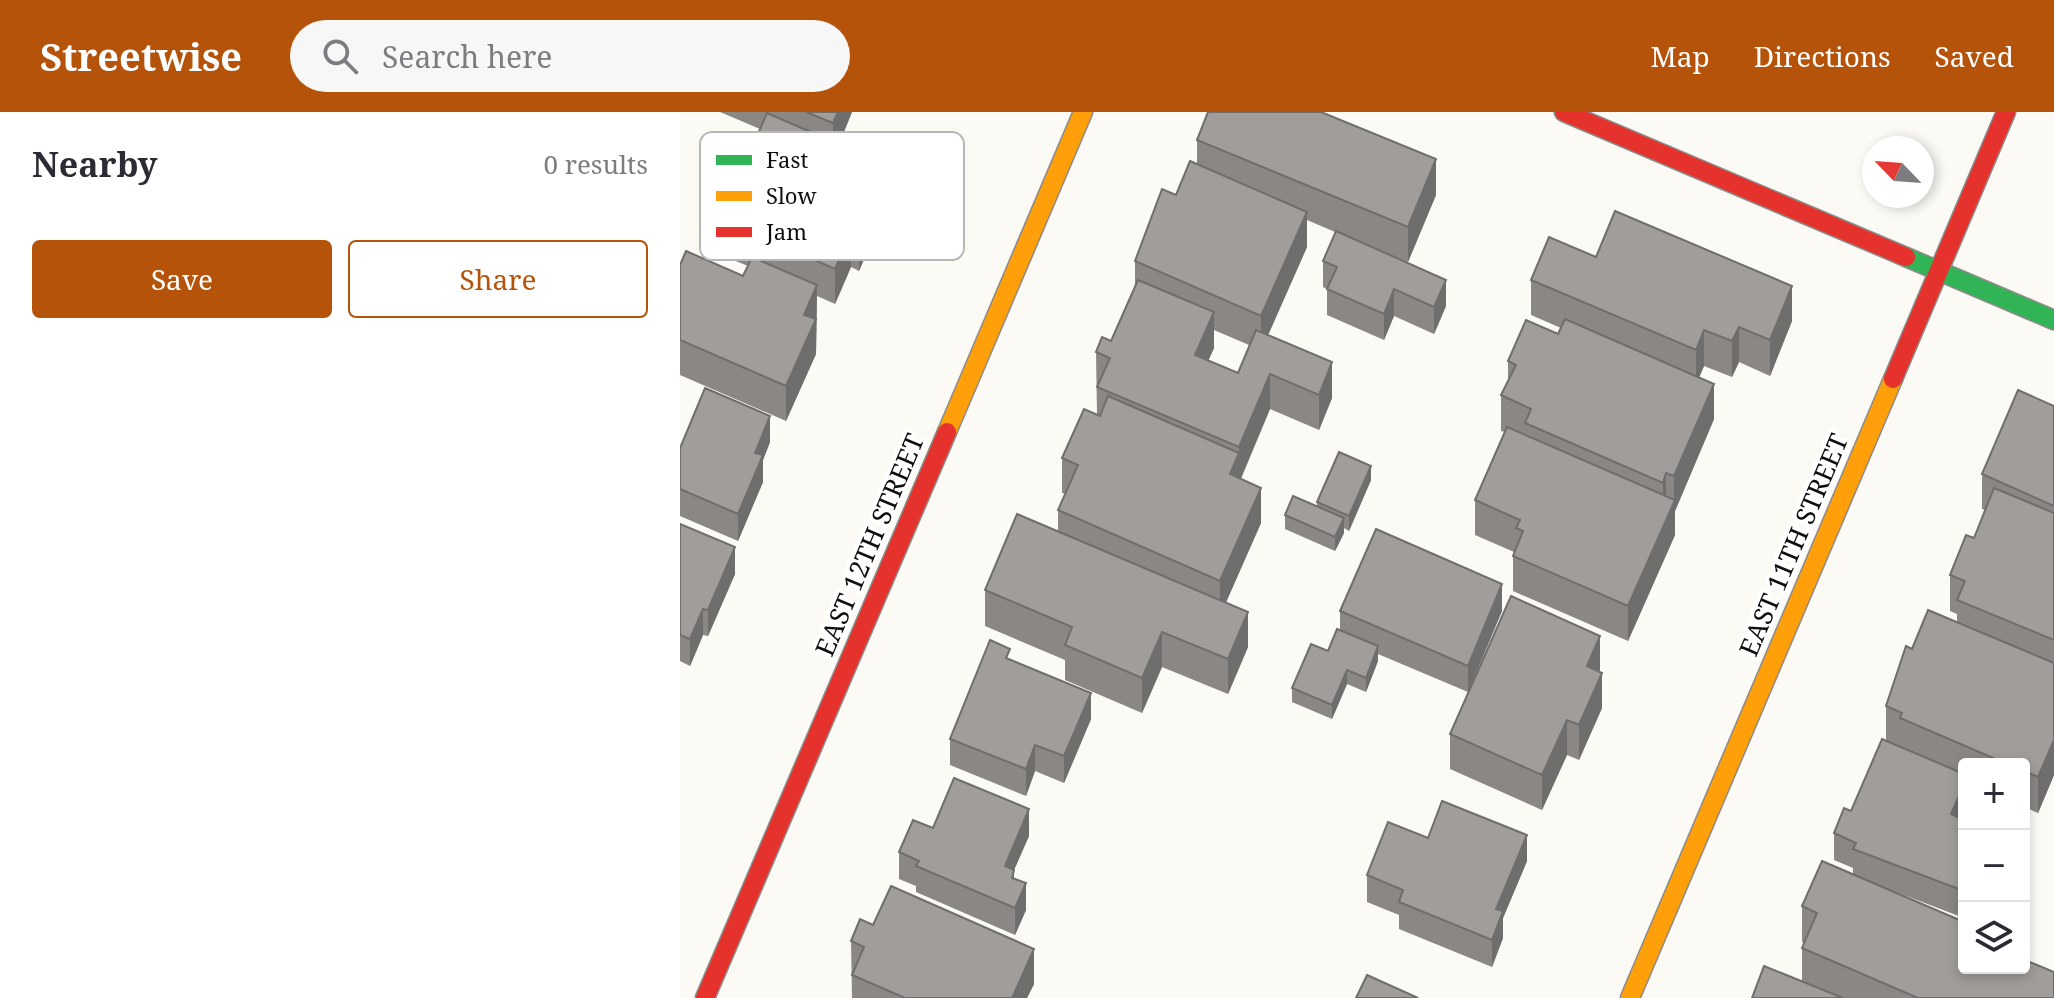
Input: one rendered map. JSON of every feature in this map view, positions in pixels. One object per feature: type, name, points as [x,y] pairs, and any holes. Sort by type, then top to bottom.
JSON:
[{"type":"street","name":"EAST 12TH STREET","points":[[705,998],[1083,112]]},
{"type":"street","points":[[1564,112],[2054,320]]},
{"type":"street","name":"EAST 11TH STREET","points":[[1630,998],[2006,112]]},
{"type":"building","points":[[806,112],[838,112],[833,123]]},
{"type":"building","points":[[1208,112],[1321,112],[1436,159],[1408,227],[1197,140]]},
{"type":"building","points":[[767,113],[811,132],[759,132]]},
{"type":"building","points":[[1190,161],[1307,212],[1261,316],[1135,261],[1162,189],[1176,195]]},
{"type":"building","points":[[1615,211],[1792,286],[1770,340],[1739,327],[1732,341],[1704,330],[1696,350],[1531,280],[1549,237],[1596,257]]},
{"type":"building","points":[[1336,231],[1446,280],[1434,307],[1394,289],[1384,314],[1327,289],[1337,267],[1323,261]]},
{"type":"building","points":[[686,251],[700,257],[700,260],[743,276],[751,260],[759,260],[817,285],[804,315],[816,319],[786,386],[680,340],[680,265]]},
{"type":"building","points":[[814,260],[839,260],[835,269]]},
{"type":"building","points":[[1138,280],[1214,312],[1195,355],[1238,373],[1256,330],[1332,362],[1319,395],[1270,374],[1239,447],[1097,387],[1110,358],[1096,352],[1102,337],[1111,341]]},
{"type":"building","points":[[1565,319],[1714,384],[1674,476],[1666,473],[1663,483],[1525,423],[1531,409],[1501,395],[1516,365],[1508,361],[1526,320],[1558,334]]},
{"type":"building","points":[[705,388],[770,416],[755,453],[763,455],[738,514],[680,489],[680,448]]},
{"type":"building","points":[[2018,390],[2054,406],[2054,506],[1982,474]]},
{"type":"building","points":[[1108,396],[1239,453],[1230,474],[1261,488],[1220,581],[1058,510],[1078,465],[1062,458],[1084,409],[1100,416]]},
{"type":"building","points":[[1507,427],[1675,500],[1628,606],[1513,556],[1523,531],[1516,528],[1520,520],[1475,500]]},
{"type":"building","points":[[1339,452],[1371,466],[1349,516],[1317,502]]},
{"type":"building","points":[[1994,488],[2054,513],[2054,640],[1957,600],[1965,581],[1950,575],[1966,535],[1974,538]]},
{"type":"building","points":[[1293,496],[1344,518],[1335,537],[1285,515]]},
{"type":"building","points":[[1017,514],[1248,612],[1228,659],[1162,632],[1142,678],[1065,645],[1072,627],[985,590]]},
{"type":"building","points":[[680,524],[735,547],[708,610],[703,609],[690,639],[680,635]]},
{"type":"building","points":[[1376,529],[1502,584],[1468,666],[1340,611]]},
{"type":"building","points":[[1511,596],[1600,636],[1587,666],[1602,673],[1579,725],[1567,720],[1542,775],[1450,734]]},
{"type":"building","points":[[1928,610],[2054,663],[2054,740],[2038,777],[2030,774],[2030,758],[1993,758],[1900,718],[1902,713],[1886,706],[1906,646],[1912,649]]},
{"type":"building","points":[[1337,629],[1378,646],[1366,678],[1347,670],[1332,705],[1292,688],[1311,644],[1328,651]]},
{"type":"building","points":[[990,640],[1010,649],[1006,658],[1091,693],[1064,756],[1035,745],[1026,769],[950,739]]},
{"type":"building","points":[[1882,739],[1958,771],[1958,798],[1951,814],[1958,817],[1958,889],[1853,849],[1856,843],[1834,833],[1844,808],[1851,811]]},
{"type":"building","points":[[954,778],[1029,809],[1005,866],[1014,870],[1012,878],[1026,883],[1015,908],[916,866],[919,861],[899,852],[913,820],[933,828]]},
{"type":"building","points":[[1442,801],[1527,835],[1496,909],[1503,911],[1492,940],[1399,902],[1403,890],[1367,875],[1388,822],[1428,838]]},
{"type":"building","points":[[1822,861],[1958,919],[1958,974],[2030,974],[2030,962],[2054,972],[2054,998],[1918,998],[1802,948],[1817,913],[1802,906]]},
{"type":"building","points":[[891,886],[1034,949],[1012,998],[905,998],[852,975],[864,947],[851,941],[860,919],[873,925]]},
{"type":"building","points":[[1764,966],[1843,998],[1752,998]]},
{"type":"building","points":[[1367,975],[1418,998],[1356,998]]},
{"type":"traffic: fast","points":[[1906,257],[2054,320]]},
{"type":"traffic: slow","points":[[947,432],[1083,112]]},
{"type":"traffic: slow","points":[[1630,998],[1893,379]]},
{"type":"traffic: jam","points":[[1564,112],[1906,257]]},
{"type":"traffic: jam","points":[[1893,379],[2006,112]]},
{"type":"traffic: jam","points":[[705,998],[947,432]]}]
